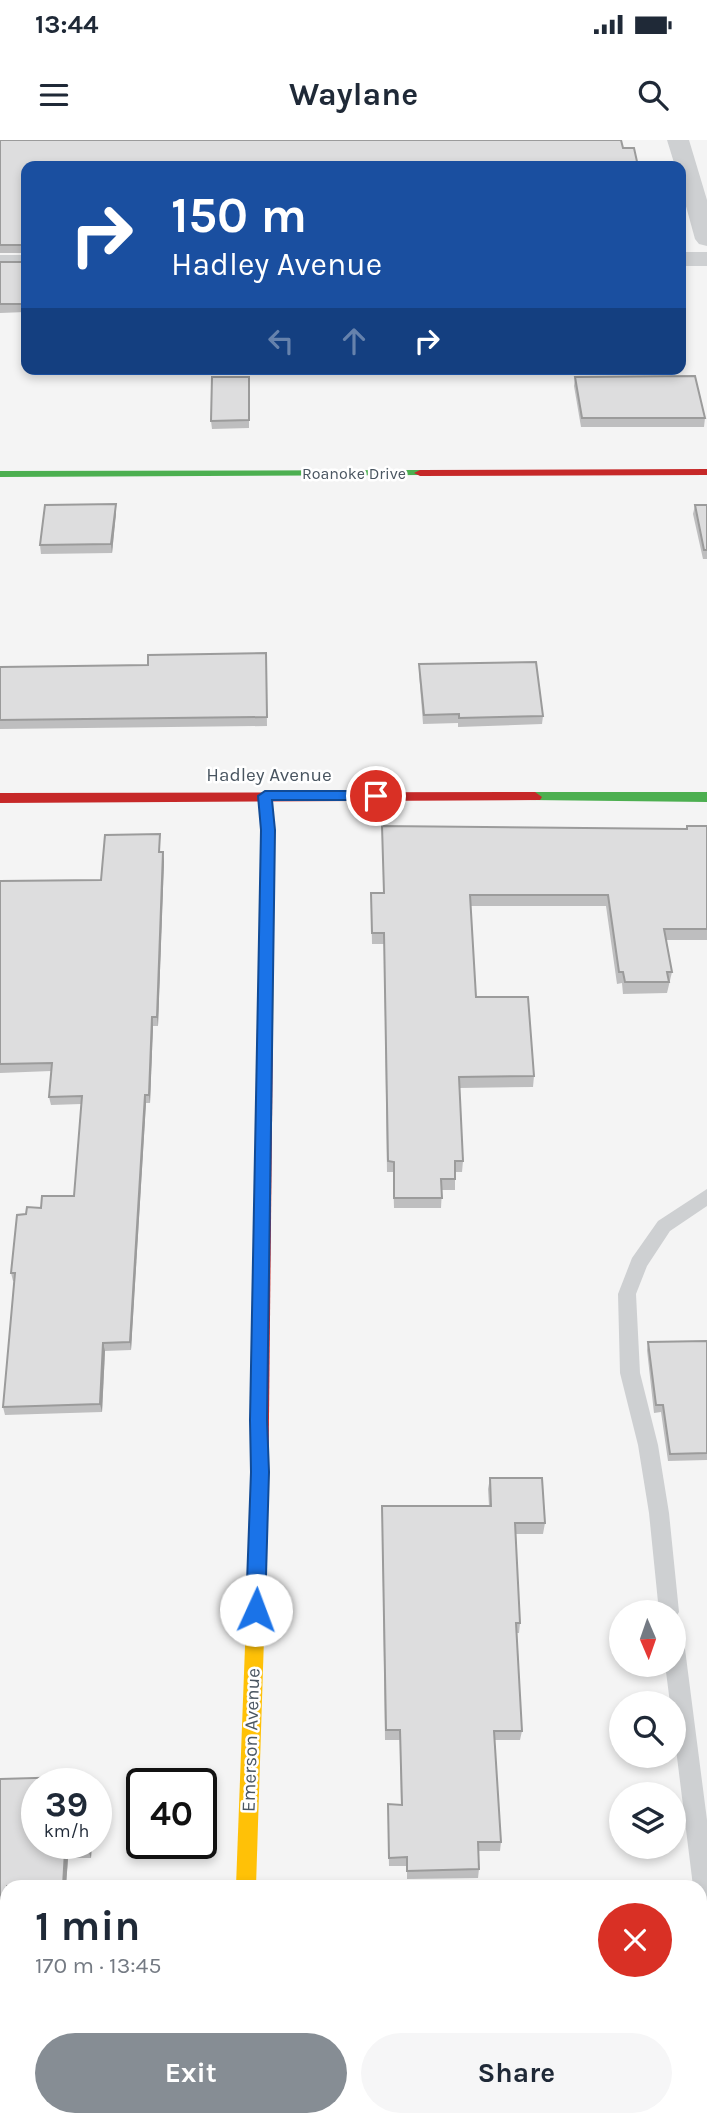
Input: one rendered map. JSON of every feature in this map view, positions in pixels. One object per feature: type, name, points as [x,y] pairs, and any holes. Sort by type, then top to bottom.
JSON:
[{"type":"street","points":[[678,140],[684,161]]},
{"type":"street","points":[[686,167],[707,239]]},
{"type":"street","points":[[686,259],[707,259]]},
{"type":"street","points":[[0,262],[21,262]]},
{"type":"street","name":"Roanoke Drive","points":[[0,474],[707,472]]},
{"type":"street","name":"Emerson Avenue","points":[[246,1880],[260,1472],[258,1420],[268,830],[265,796]]},
{"type":"street","name":"Hadley Avenue","points":[[0,798],[707,797]]},
{"type":"lane","points":[[668,1600],[659,1513],[648,1446],[629,1373],[627,1294],[639,1263],[664,1226],[707,1196]]},
{"type":"lane","points":[[678,1677],[703,1880]]},
{"type":"building","points":[[0,140],[621,140],[623,148],[634,148],[637,161],[21,161],[21,245],[0,245]]},
{"type":"building","points":[[0,262],[21,262],[21,304],[0,304]]},
{"type":"building","points":[[695,376],[705,418],[582,418],[575,377]]},
{"type":"building","points":[[212,377],[249,377],[249,420],[211,421]]},
{"type":"building","points":[[116,504],[111,544],[40,545],[45,505]]},
{"type":"building","points":[[695,505],[707,505],[707,550],[704,550]]},
{"type":"building","points":[[266,653],[267,717],[0,720],[0,667],[148,665],[148,655]]},
{"type":"building","points":[[536,662],[543,716],[459,718],[459,714],[424,715],[419,664]]},
{"type":"building","points":[[382,826],[687,829],[687,826],[707,826],[707,929],[664,929],[672,972],[667,972],[669,982],[625,982],[623,972],[619,972],[608,895],[470,895],[476,997],[528,997],[534,1076],[459,1077],[463,1161],[455,1161],[455,1179],[441,1179],[442,1198],[394,1198],[394,1162],[388,1161],[384,933],[372,933],[371,893],[384,893]]},
{"type":"building","points":[[160,834],[159,852],[163,852],[157,1017],[152,1017],[149,1095],[145,1095],[130,1342],[103,1343],[100,1404],[3,1407],[15,1273],[11,1273],[17,1215],[26,1214],[27,1207],[41,1208],[42,1196],[74,1196],[82,1096],[49,1097],[52,1063],[0,1064],[0,881],[101,880],[105,835]]},
{"type":"building","points":[[707,1341],[707,1453],[670,1454],[663,1405],[656,1405],[648,1342]]},
{"type":"building","points":[[490,1478],[542,1478],[545,1523],[515,1523],[520,1623],[516,1623],[522,1731],[494,1731],[501,1842],[478,1842],[479,1869],[407,1871],[407,1857],[389,1858],[388,1804],[402,1805],[400,1730],[386,1730],[382,1506],[491,1506]]},
{"type":"building","points":[[21,1778],[21,1859],[65,1859],[63,1880],[0,1880],[0,1779]]},
{"type":"traffic: fast","points":[[0,474],[420,473]]},
{"type":"traffic: fast","points":[[535,797],[707,797]]},
{"type":"traffic: slow","points":[[265,796],[268,830],[265,1027]]},
{"type":"traffic: slow","points":[[246,1880],[259,1514]]},
{"type":"traffic: jam","points":[[420,473],[707,472]]},
{"type":"traffic: jam","points":[[0,798],[535,797]]},
{"type":"traffic: jam","points":[[259,1514],[265,1027]]},
{"type":"route","points":[[256,1610],[268,830],[265,796],[376,796]]}]
